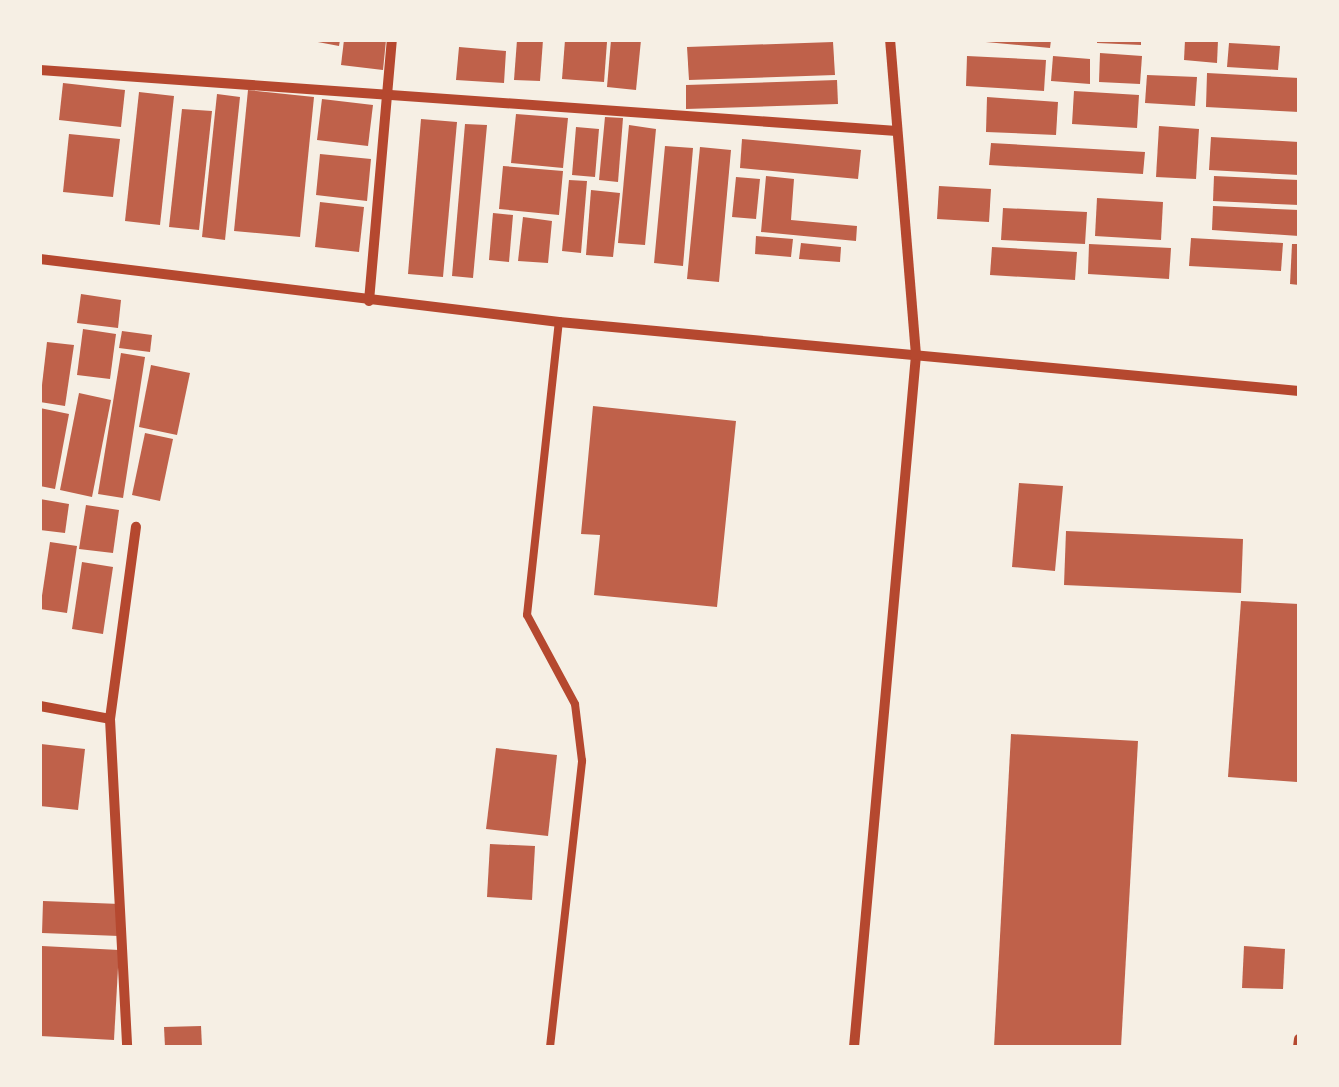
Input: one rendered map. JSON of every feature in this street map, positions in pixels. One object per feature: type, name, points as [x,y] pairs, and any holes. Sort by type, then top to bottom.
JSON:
[{"type":"street","points":[[369,302],[392,40]]},
{"type":"street","points":[[854,1047],[916,355],[890,40]]},
{"type":"street","points":[[40,70],[385,98],[896,130]]},
{"type":"street","points":[[40,259],[369,302],[1299,392]]},
{"type":"street","points":[[127,1047],[110,720],[136,527]]},
{"type":"street","points":[[40,706],[110,720]]},
{"type":"street","points":[[1298,1047],[1299,1039]]},
{"type":"lane","points":[[550,1047],[582,761],[575,704],[527,615],[559,322]]},
{"type":"building","points":[[307,40],[340,40],[339,46]]},
{"type":"building","points":[[344,40],[386,40],[383,70],[341,65]]},
{"type":"building","points":[[517,40],[543,40],[540,81],[514,80]]},
{"type":"building","points":[[565,40],[607,42],[604,82],[562,79]]},
{"type":"building","points":[[611,40],[641,40],[636,90],[607,87]]},
{"type":"building","points":[[964,40],[1051,40],[1050,48]]},
{"type":"building","points":[[1141,40],[1141,45],[1097,43]]},
{"type":"building","points":[[1185,40],[1218,40],[1217,63],[1184,60]]},
{"type":"building","points":[[833,42],[835,75],[689,80],[687,47]]},
{"type":"building","points":[[1229,43],[1280,46],[1278,70],[1227,67]]},
{"type":"building","points":[[459,47],[506,51],[504,83],[456,80]]},
{"type":"building","points":[[1100,53],[1142,56],[1140,84],[1099,82]]},
{"type":"building","points":[[967,56],[1046,60],[1044,91],[966,86]]},
{"type":"building","points":[[1053,56],[1090,59],[1090,84],[1051,81]]},
{"type":"building","points":[[1207,73],[1299,78],[1299,112],[1206,107]]},
{"type":"building","points":[[1147,75],[1197,77],[1195,106],[1145,103]]},
{"type":"building","points":[[837,80],[838,104],[686,109],[686,85]]},
{"type":"building","points":[[63,83],[125,90],[121,127],[59,120]]},
{"type":"building","points":[[248,90],[314,97],[300,237],[234,231]]},
{"type":"building","points":[[1074,91],[1139,95],[1137,128],[1072,124]]},
{"type":"building","points":[[139,92],[174,96],[160,225],[125,221]]},
{"type":"building","points":[[217,94],[240,97],[225,240],[202,237]]},
{"type":"building","points":[[987,97],[1058,102],[1056,135],[986,132]]},
{"type":"building","points":[[322,99],[373,105],[368,146],[317,140]]},
{"type":"building","points":[[182,109],[212,111],[199,230],[169,227]]},
{"type":"building","points":[[516,114],[568,118],[563,168],[511,163]]},
{"type":"building","points":[[605,117],[623,118],[618,182],[599,180]]},
{"type":"building","points":[[421,119],[457,122],[443,277],[408,274]]},
{"type":"building","points":[[465,124],[487,125],[473,278],[452,276]]},
{"type":"building","points":[[629,125],[656,129],[645,245],[618,243]]},
{"type":"building","points":[[1159,126],[1199,129],[1196,179],[1156,177]]},
{"type":"building","points":[[576,127],[599,129],[595,177],[572,175]]},
{"type":"building","points":[[69,134],[120,139],[113,197],[63,192]]},
{"type":"building","points":[[1211,137],[1299,142],[1299,175],[1209,170]]},
{"type":"building","points":[[742,139],[861,150],[858,179],[740,168]]},
{"type":"building","points":[[991,143],[1145,152],[1143,174],[989,165]]},
{"type":"building","points":[[665,146],[693,148],[683,266],[654,263]]},
{"type":"building","points":[[700,147],[731,150],[719,282],[687,279]]},
{"type":"building","points":[[320,154],[371,159],[367,201],[316,195]]},
{"type":"building","points":[[503,166],[563,171],[559,215],[499,209]]},
{"type":"building","points":[[766,176],[794,179],[791,220],[857,226],[856,241],[761,232]]},
{"type":"building","points":[[1214,176],[1299,180],[1299,205],[1213,201]]},
{"type":"building","points":[[736,177],[760,179],[756,219],[732,217]]},
{"type":"building","points":[[569,180],[587,181],[581,253],[562,251]]},
{"type":"building","points":[[939,186],[991,189],[989,222],[937,219]]},
{"type":"building","points":[[591,190],[620,193],[613,257],[586,255]]},
{"type":"building","points":[[1097,198],[1163,202],[1161,240],[1095,236]]},
{"type":"building","points":[[320,202],[364,207],[359,252],[315,247]]},
{"type":"building","points":[[1213,206],[1299,210],[1299,236],[1212,230]]},
{"type":"building","points":[[1003,208],[1087,212],[1085,244],[1001,240]]},
{"type":"building","points":[[493,213],[513,215],[509,262],[489,260]]},
{"type":"building","points":[[523,217],[552,221],[548,263],[518,261]]},
{"type":"building","points":[[756,236],[793,239],[791,257],[755,254]]},
{"type":"building","points":[[1191,238],[1283,243],[1281,271],[1189,266]]},
{"type":"building","points":[[801,243],[841,247],[840,262],[799,259]]},
{"type":"building","points":[[1089,244],[1171,248],[1169,279],[1088,274]]},
{"type":"building","points":[[1292,244],[1299,244],[1299,285],[1290,284]]},
{"type":"building","points":[[992,247],[1077,252],[1075,280],[990,275]]},
{"type":"building","points":[[81,294],[121,300],[118,328],[77,323]]},
{"type":"building","points":[[83,329],[116,334],[110,379],[77,375]]},
{"type":"building","points":[[122,331],[152,335],[150,352],[119,348]]},
{"type":"building","points":[[47,342],[74,345],[65,406],[40,402]]},
{"type":"building","points":[[121,353],[145,357],[123,498],[98,494]]},
{"type":"building","points":[[151,365],[190,373],[177,435],[139,427]]},
{"type":"building","points":[[79,393],[111,400],[92,497],[60,490]]},
{"type":"building","points":[[593,406],[736,421],[717,607],[594,595],[600,535],[581,534]]},
{"type":"building","points":[[40,408],[69,414],[55,489],[40,486]]},
{"type":"building","points":[[145,433],[173,439],[160,501],[132,495]]},
{"type":"building","points":[[1019,483],[1063,486],[1055,571],[1012,567]]},
{"type":"building","points":[[40,499],[69,504],[65,533],[40,530]]},
{"type":"building","points":[[86,505],[119,510],[113,553],[79,549]]},
{"type":"building","points":[[1066,531],[1243,539],[1241,593],[1064,585]]},
{"type":"building","points":[[50,542],[77,546],[67,613],[40,609]]},
{"type":"building","points":[[82,562],[113,567],[103,634],[72,629]]},
{"type":"building","points":[[1241,601],[1299,604],[1297,782],[1228,777]]},
{"type":"building","points":[[1011,734],[1138,741],[1121,1047],[994,1047]]},
{"type":"building","points":[[41,744],[85,749],[78,810],[40,806]]},
{"type":"building","points":[[496,748],[557,755],[548,836],[486,829]]},
{"type":"building","points":[[490,844],[535,846],[532,900],[487,897]]},
{"type":"building","points":[[43,901],[120,904],[119,936],[42,933]]},
{"type":"building","points":[[42,946],[119,950],[114,1040],[40,1036]]},
{"type":"building","points":[[1244,946],[1285,949],[1283,989],[1242,988]]},
{"type":"building","points":[[201,1026],[202,1047],[165,1047],[164,1027]]}]
